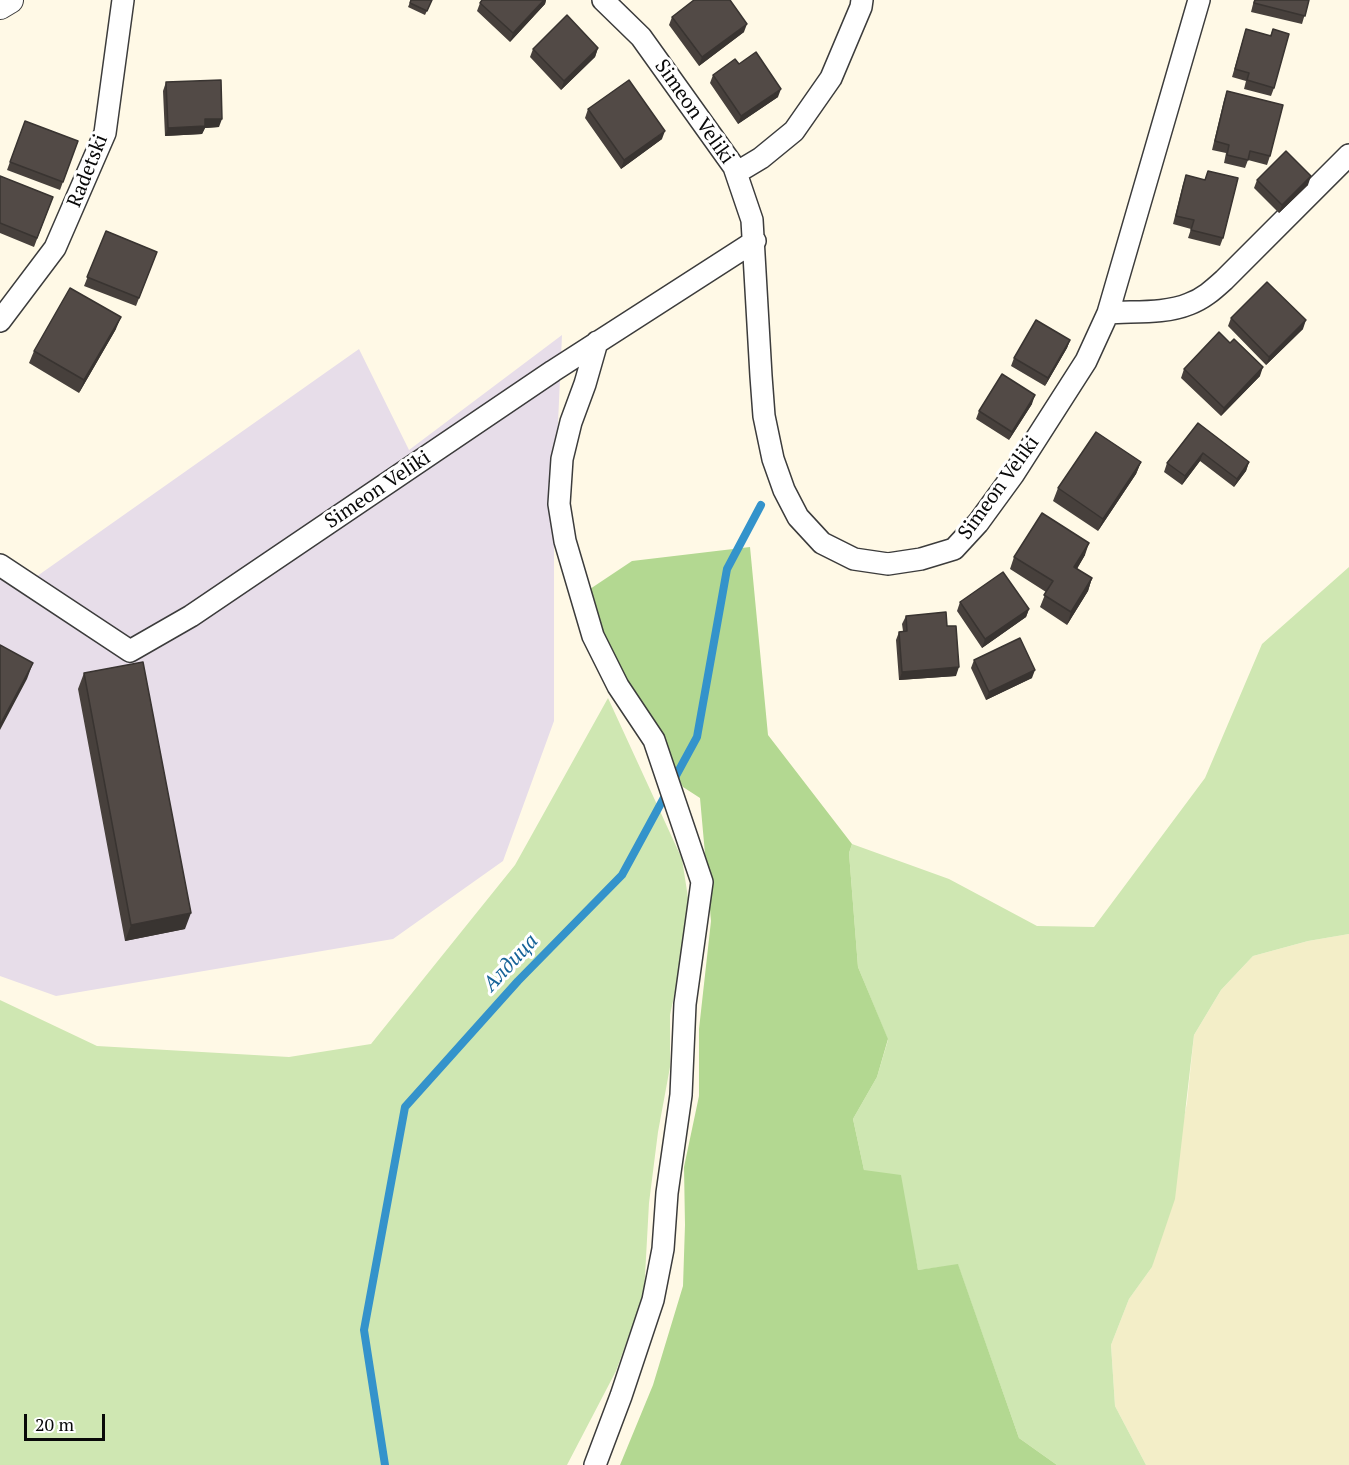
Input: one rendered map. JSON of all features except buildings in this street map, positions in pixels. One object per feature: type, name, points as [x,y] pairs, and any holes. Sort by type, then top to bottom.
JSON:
[{"type":"street","points":[[0,6],[10,0]]},
{"type":"street","name":"Radetski","points":[[0,321],[55,248],[105,133],[123,0]]},
{"type":"street","name":"Simeon Veliki","points":[[603,0],[641,37],[734,167],[752,220],[764,416],[773,459],[784,490],[798,517],[822,543],[854,559],[888,564],[921,559],[954,549],[978,524],[1013,475],[1086,361],[1108,313],[1199,0]]},
{"type":"street","points":[[736,173],[761,158],[794,131],[831,78],[862,0]]},
{"type":"street","points":[[1108,313],[1171,308],[1187,305],[1206,296],[1349,155]]},
{"type":"street","name":"Simeon Veliki","points":[[0,565],[130,651],[190,616],[597,342],[755,241]]},
{"type":"street","points":[[595,1465],[653,1300],[663,1249],[667,1193],[681,1095],[685,1004],[702,882],[654,740],[618,686],[593,636],[565,541],[559,504],[562,459],[571,422],[597,342]]},
{"type":"shaded area","points":[[562,335],[554,511],[554,721],[503,861],[393,939],[56,996],[0,976],[0,555],[33,579],[359,349],[409,450]]},
{"type":"shaded area","points":[[1349,934],[1349,1465],[1146,1465],[1115,1406],[1111,1345],[1129,1299],[1152,1267],[1187,1103],[1194,1035],[1221,990],[1253,956],[1308,941]]},
{"type":"green space","points":[[750,547],[768,735],[852,844],[849,853],[858,967],[888,1039],[877,1077],[853,1119],[864,1170],[901,1175],[918,1270],[958,1264],[1019,1438],[1057,1465],[620,1465],[653,1385],[683,1286],[684,1167],[699,1096],[699,1029],[711,921],[700,798],[683,787],[575,599],[632,561]]},
{"type":"green space","points":[[1349,567],[1349,934],[1308,941],[1253,956],[1221,990],[1194,1035],[1175,1199],[1152,1267],[1129,1299],[1111,1345],[1115,1406],[1146,1465],[1057,1465],[1019,1438],[958,1265],[918,1270],[908,1224],[864,1170],[853,1119],[877,1077],[888,1040],[858,967],[849,853],[852,844],[949,879],[1037,926],[1094,927],[1205,778],[1262,644]]},
{"type":"green space","points":[[608,698],[682,859],[691,917],[670,1015],[670,1067],[658,1132],[649,1203],[644,1294],[616,1371],[567,1465],[0,1465],[0,1000],[97,1046],[289,1057],[371,1044],[515,865]]},
{"type":"waterway","name":"Алдица","points":[[385,1465],[364,1330],[405,1107],[518,981],[622,875],[697,737],[727,569],[761,505]]}]
